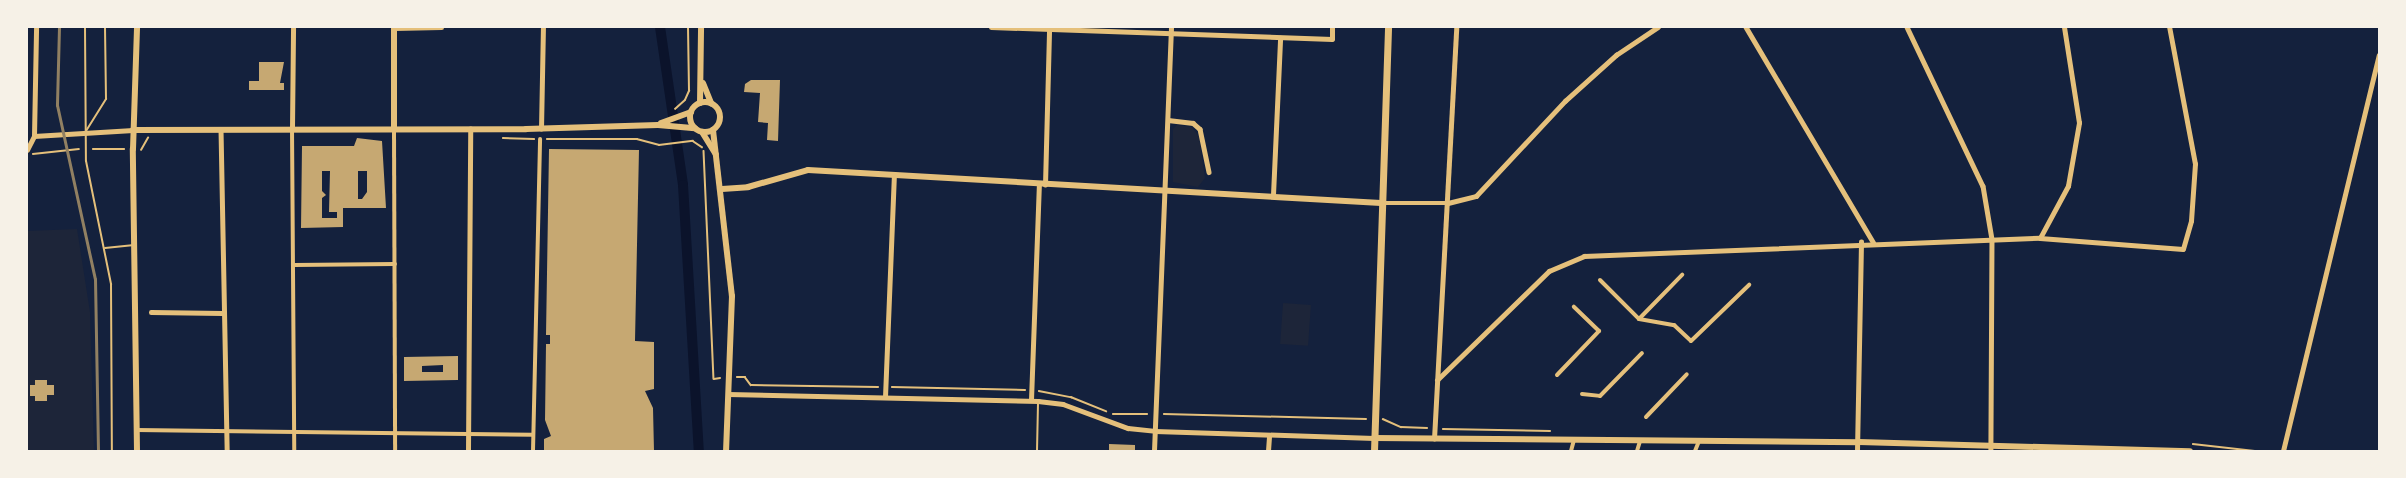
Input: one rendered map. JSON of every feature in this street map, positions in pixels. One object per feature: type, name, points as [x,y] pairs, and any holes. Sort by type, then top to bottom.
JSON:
[{"type":"main road","points":[[1374,451],[1388,27]]},
{"type":"street","points":[[27,150],[34,136],[36,27]]},
{"type":"street","points":[[137,27],[133,130],[137,451]]},
{"type":"street","points":[[293,27],[294,451]]},
{"type":"street","points":[[395,451],[394,28],[441,27]]},
{"type":"street","points":[[541,129],[543,27]]},
{"type":"street","points":[[658,125],[692,112],[700,103],[701,27]]},
{"type":"street","points":[[991,27],[1171,30],[1280,38],[1332,39],[1332,27]]},
{"type":"street","points":[[1434,439],[1456,27]]},
{"type":"street","points":[[722,189],[748,187],[800,170],[1273,195],[1382,203],[1448,203],[1476,196],[1565,101],[1616,55],[1658,27]]},
{"type":"street","points":[[1746,27],[1873,242]]},
{"type":"street","points":[[1907,27],[1983,186],[1992,239],[1991,449]]},
{"type":"street","points":[[2040,238],[2068,186],[2079,123],[2064,27]]},
{"type":"street","points":[[1437,380],[1549,271],[1584,256],[1861,242],[2040,238],[2183,249],[2191,221],[2195,164],[2168,27]]},
{"type":"street","points":[[1031,400],[1049,28]]},
{"type":"street","points":[[1154,451],[1171,30]]},
{"type":"street","points":[[1273,195],[1280,38]]},
{"type":"street","points":[[2283,451],[2379,56]]},
{"type":"street","points":[[701,70],[711,103],[720,116],[713,130],[722,189],[732,296],[726,451]]},
{"type":"street","points":[[700,103],[711,103]]},
{"type":"street","points":[[692,112],[695,128]]},
{"type":"street","points":[[1168,120],[1193,123],[1200,129],[1209,172]]},
{"type":"street","points":[[34,136],[133,130],[541,129],[658,125],[695,128],[702,132],[717,156]]},
{"type":"street","points":[[221,129],[222,313],[227,451]]},
{"type":"street","points":[[468,451],[470,129]]},
{"type":"street","points":[[702,132],[713,130]]},
{"type":"street","points":[[533,451],[540,139]]},
{"type":"street","points":[[885,397],[894,176]]},
{"type":"street","points":[[1857,451],[1859,442],[1861,242]]},
{"type":"street","points":[[294,265],[394,264]]},
{"type":"street","points":[[1639,319],[1682,275]]},
{"type":"street","points":[[1600,280],[1639,319],[1674,325],[1691,340],[1749,285]]},
{"type":"street","points":[[1557,375],[1599,331],[1574,307]]},
{"type":"street","points":[[151,312],[222,313]]},
{"type":"street","points":[[1582,394],[1600,396],[1642,353]]},
{"type":"street","points":[[1646,417],[1687,374]]},
{"type":"street","points":[[727,394],[1031,400],[1063,404],[1128,428],[1269,437],[1859,442],[1991,449],[2190,451]]},
{"type":"street","points":[[136,430],[294,429],[534,435]]},
{"type":"street","points":[[1268,451],[1269,437]]},
{"type":"street","points":[[1571,451],[1575,440]]},
{"type":"street","points":[[1637,451],[1640,441]]},
{"type":"street","points":[[1695,451],[1700,441]]},
{"type":"lane","points":[[85,27],[85,149],[105,248],[111,292],[112,451]]},
{"type":"lane","points":[[85,133],[106,99],[105,27]]},
{"type":"lane","points":[[105,248],[135,244]]},
{"type":"lane","points":[[1037,451],[1038,401]]},
{"type":"path","points":[[676,105],[685,100],[689,91],[688,27]]},
{"type":"path","points":[[530,138],[637,139],[659,145],[685,142],[703,148],[707,164],[714,379]]},
{"type":"path","points":[[34,154],[85,149],[133,149]]},
{"type":"shaded area","points":[[1177,125],[1192,127],[1199,137],[1205,178],[1198,187],[1173,182],[1173,129]]},
{"type":"shaded area","points":[[77,229],[90,312],[94,451],[27,451],[27,231]]},
{"type":"shaded area","points":[[1283,303],[1311,305],[1308,346],[1280,344]]},
{"type":"building","points":[[259,62],[284,62],[280,83],[284,83],[284,90],[249,90],[249,81],[259,81]]},
{"type":"building","points":[[751,80],[780,80],[778,141],[767,140],[768,123],[758,122],[760,93],[744,92],[745,84]]},
{"type":"building","points":[[357,138],[382,141],[386,208],[343,208],[343,227],[301,228],[302,146],[354,146]],"holes":[[[322,171],[330,171],[329,212],[337,212],[337,218],[322,218],[322,198],[326,195],[322,191]],[[358,171],[367,171],[367,192],[362,199],[358,199]]]},
{"type":"building","points":[[549,149],[639,150],[635,341],[654,342],[654,389],[645,391],[653,408],[654,451],[544,451],[544,439],[551,436],[545,420],[546,344],[550,344],[550,335],[546,335]]},
{"type":"building","points":[[458,356],[458,380],[404,381],[404,357]],"holes":[[[443,365],[443,372],[422,372],[422,366]]]},
{"type":"building","points":[[35,380],[47,380],[47,385],[54,385],[54,395],[47,395],[47,401],[35,401],[35,396],[30,396],[30,385],[35,385]]},
{"type":"building","points":[[1109,444],[1135,445],[1135,451],[1109,451]]},
{"type":"waterway","points":[[660,27],[683,185],[699,451]]},
{"type":"railway","points":[[59,27],[57,105],[95,279],[98,451]]}]
